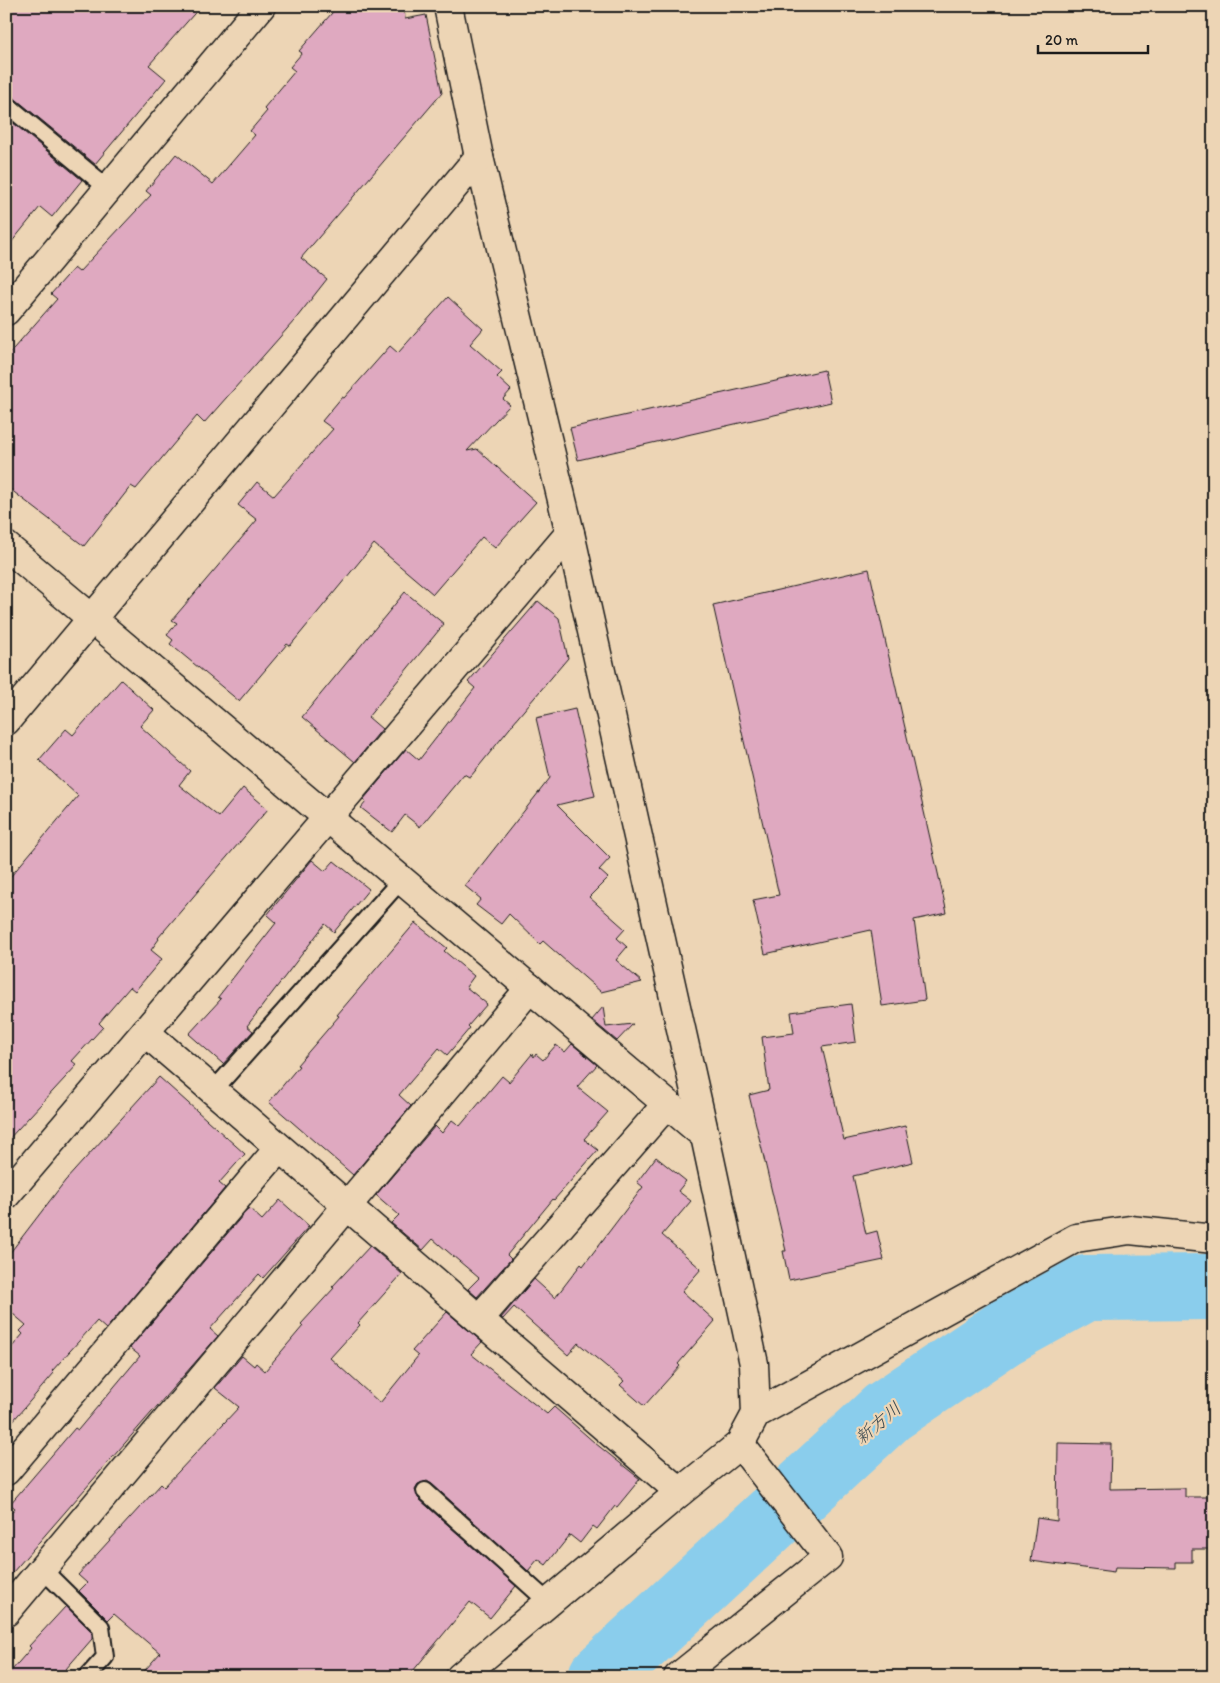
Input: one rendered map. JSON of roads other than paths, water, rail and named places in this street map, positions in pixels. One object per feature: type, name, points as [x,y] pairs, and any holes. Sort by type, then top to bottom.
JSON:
[{"type":"street","points":[[6,312],[261,6]]},
{"type":"street","points":[[448,6],[479,157],[570,533],[754,1364],[756,1414],[740,1444],[460,1677]]},
{"type":"street","points":[[6,721],[479,157]]},
{"type":"street","points":[[6,1195],[570,533]]},
{"type":"street","points":[[6,546],[704,1136]]},
{"type":"street","points":[[6,1612],[530,988]]},
{"type":"street","points":[[145,1032],[680,1492]]},
{"type":"street","points":[[479,1319],[667,1104]]},
{"type":"street","points":[[6,1471],[279,1148]]},
{"type":"street","points":[[756,1414],[1076,1238],[1130,1230],[1214,1239]]},
{"type":"street","points":[[678,1677],[828,1557],[740,1444]]},
{"type":"lane","points":[[6,104],[109,189]]},
{"type":"lane","points":[[213,1091],[401,880]]},
{"type":"lane","points":[[425,1491],[548,1602]]},
{"type":"lane","points":[[42,1569],[101,1627],[105,1657],[87,1677]]},
{"type":"waterway","name":"新方川","points":[[601,1677],[887,1412],[1004,1333],[1086,1288],[1214,1287]]}]
